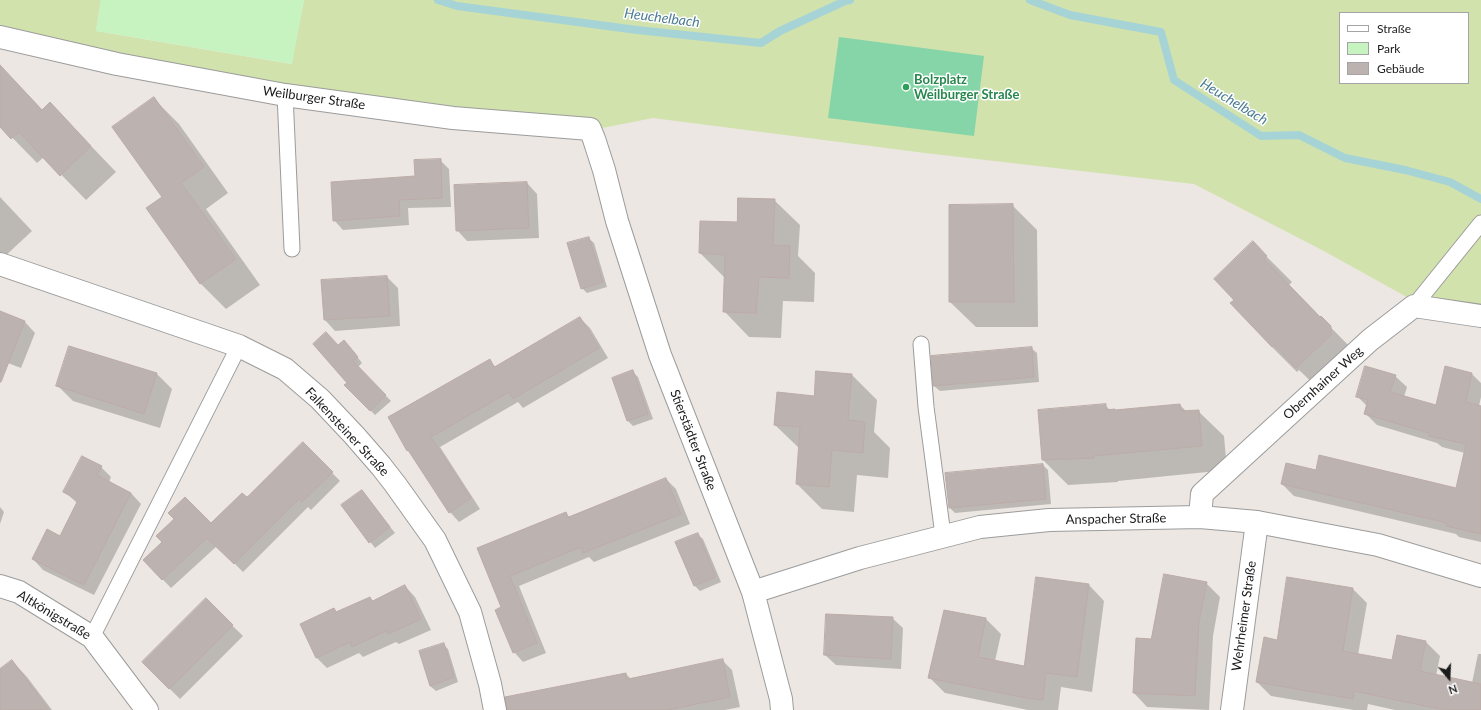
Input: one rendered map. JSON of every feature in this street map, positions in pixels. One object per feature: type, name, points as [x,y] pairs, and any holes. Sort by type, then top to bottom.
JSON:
[{"type":"street","name":"Weilburger Straße","points":[[0,37],[117,64],[285,95],[453,118],[590,130],[604,170]]},
{"type":"street","name":"Stierstädter Straße","points":[[604,170],[617,221],[660,355],[753,592],[782,710]]},
{"type":"street","name":"Falkensteiner Straße","points":[[0,264],[239,346],[285,369],[320,399],[354,435],[390,478],[435,540],[470,612],[490,684],[495,710]]},
{"type":"street","points":[[1414,306],[1481,316]]},
{"type":"street","name":"Obernhainer Weg","points":[[1200,517],[1202,494],[1370,340],[1414,306]]},
{"type":"street","name":"Anspacher Straße","points":[[753,592],[860,558],[943,535],[980,527],[1049,520],[1200,517],[1257,522],[1378,544],[1481,576]]},
{"type":"street","name":"Wehrheimer Straße","points":[[1232,710],[1257,522]]},
{"type":"street","name":"Altkönigstraße","points":[[0,586],[19,592],[92,637],[147,710]]},
{"type":"lane","points":[[285,95],[292,249]]},
{"type":"lane","points":[[1414,306],[1481,223]]},
{"type":"lane","points":[[921,344],[926,407],[943,535]]},
{"type":"lane","points":[[92,637],[239,346]]},
{"type":"green space","points":[[0,0],[101,0],[96,31],[291,64],[304,0],[1481,0],[1481,313],[1414,301],[1322,250],[1194,184],[925,153],[653,118],[597,129],[453,118],[0,37]]},
{"type":"green space","points":[[101,0],[304,0],[292,64],[96,31]]},
{"type":"green space","name":"Bolzplatz Weilburger Straße","points":[[839,37],[984,56],[974,136],[828,118]]},
{"type":"building","points":[[0,65],[42,110],[50,102],[91,146],[60,176],[19,132],[11,139],[0,127]]},
{"type":"building","points":[[154,97],[204,167],[181,183],[236,259],[200,284],[146,208],[162,197],[112,127]]},
{"type":"building","points":[[441,159],[442,198],[399,200],[400,216],[333,221],[331,182],[415,176],[414,160]]},
{"type":"building","points":[[527,182],[529,228],[456,231],[454,185]]},
{"type":"building","points":[[738,198],[775,199],[773,245],[790,246],[789,278],[759,277],[756,313],[723,312],[725,255],[699,253],[700,221],[737,222]]},
{"type":"building","points":[[1013,204],[1014,302],[949,302],[949,205]]},
{"type":"building","points":[[589,237],[603,282],[581,289],[567,243]]},
{"type":"building","points":[[1253,241],[1267,256],[1264,259],[1320,317],[1321,316],[1331,326],[1331,335],[1296,368],[1274,345],[1272,347],[1230,303],[1234,300],[1214,279]]},
{"type":"building","points":[[387,276],[390,316],[324,320],[321,280]]},
{"type":"building","points":[[0,311],[25,321],[1,382],[0,382]]},
{"type":"building","points":[[580,317],[599,348],[513,399],[509,392],[431,437],[471,498],[449,513],[408,450],[407,451],[388,417],[490,359],[494,367]]},
{"type":"building","points":[[326,332],[338,345],[344,340],[358,357],[353,361],[386,395],[370,411],[344,385],[347,383],[313,344]]},
{"type":"building","points":[[69,346],[157,373],[144,414],[56,386]]},
{"type":"building","points":[[1032,347],[1034,377],[933,386],[931,356]]},
{"type":"building","points":[[1365,366],[1396,375],[1390,392],[1436,405],[1445,366],[1472,373],[1466,402],[1481,406],[1481,534],[1446,526],[1447,523],[1281,484],[1286,463],[1316,470],[1319,455],[1456,488],[1466,444],[1429,436],[1429,433],[1364,414],[1368,400],[1356,397]]},
{"type":"building","points":[[633,370],[648,414],[627,421],[612,378]]},
{"type":"building","points":[[816,371],[852,374],[848,420],[865,422],[863,453],[832,450],[829,487],[796,484],[800,427],[774,425],[777,392],[814,396]]},
{"type":"building","points":[[1106,404],[1106,410],[1180,404],[1181,411],[1199,410],[1202,446],[1093,456],[1094,458],[1042,460],[1038,410]]},
{"type":"building","points":[[303,442],[333,472],[302,502],[299,499],[234,564],[207,538],[162,580],[143,560],[162,542],[156,536],[174,519],[168,513],[185,497],[211,523],[242,493],[247,497]]},
{"type":"building","points":[[82,456],[102,466],[97,475],[131,493],[84,585],[32,559],[47,529],[60,536],[78,500],[63,492]]},
{"type":"building","points":[[1043,464],[1046,499],[949,508],[945,473]]},
{"type":"building","points":[[666,478],[681,514],[583,553],[581,547],[510,576],[537,643],[513,653],[495,610],[501,607],[477,548],[566,512],[568,517]]},
{"type":"building","points":[[362,490],[390,527],[369,543],[341,505]]},
{"type":"building","points":[[698,533],[716,577],[694,586],[675,542]]},
{"type":"building","points":[[1164,574],[1207,582],[1199,622],[1195,696],[1133,693],[1136,638],[1151,639]]},
{"type":"building","points":[[1036,577],[1089,584],[1077,677],[1046,673],[1043,700],[1026,698],[928,678],[944,610],[986,618],[978,657],[1024,666]]},
{"type":"building","points":[[1287,577],[1353,588],[1343,651],[1392,660],[1397,635],[1426,641],[1420,671],[1481,684],[1481,710],[1444,710],[1354,691],[1353,699],[1256,682],[1264,637],[1277,640]]},
{"type":"building","points":[[405,585],[421,619],[388,634],[386,631],[352,647],[350,642],[316,658],[300,624],[334,608],[336,612],[370,597],[372,601]]},
{"type":"building","points":[[206,598],[233,625],[169,689],[142,662]]},
{"type":"building","points":[[826,614],[893,617],[891,659],[824,655]]},
{"type":"building","points":[[444,643],[454,677],[430,686],[419,651]]},
{"type":"building","points":[[723,659],[730,697],[668,710],[507,710],[505,697],[626,673],[627,679]]},
{"type":"building","points":[[12,660],[49,710],[0,710],[0,669]]},
{"type":"waterway","name":"Heuchelbach","points":[[438,0],[457,6],[637,30],[761,43],[780,31],[850,0]]},
{"type":"waterway","name":"Heuchelbach","points":[[1030,0],[1070,15],[1161,32],[1174,80],[1261,136],[1299,135],[1345,158],[1405,170],[1450,182],[1481,199]]},
{"type":"place","name":"Bolzplatz Weilburger Straße","points":[[906,87]]}]
